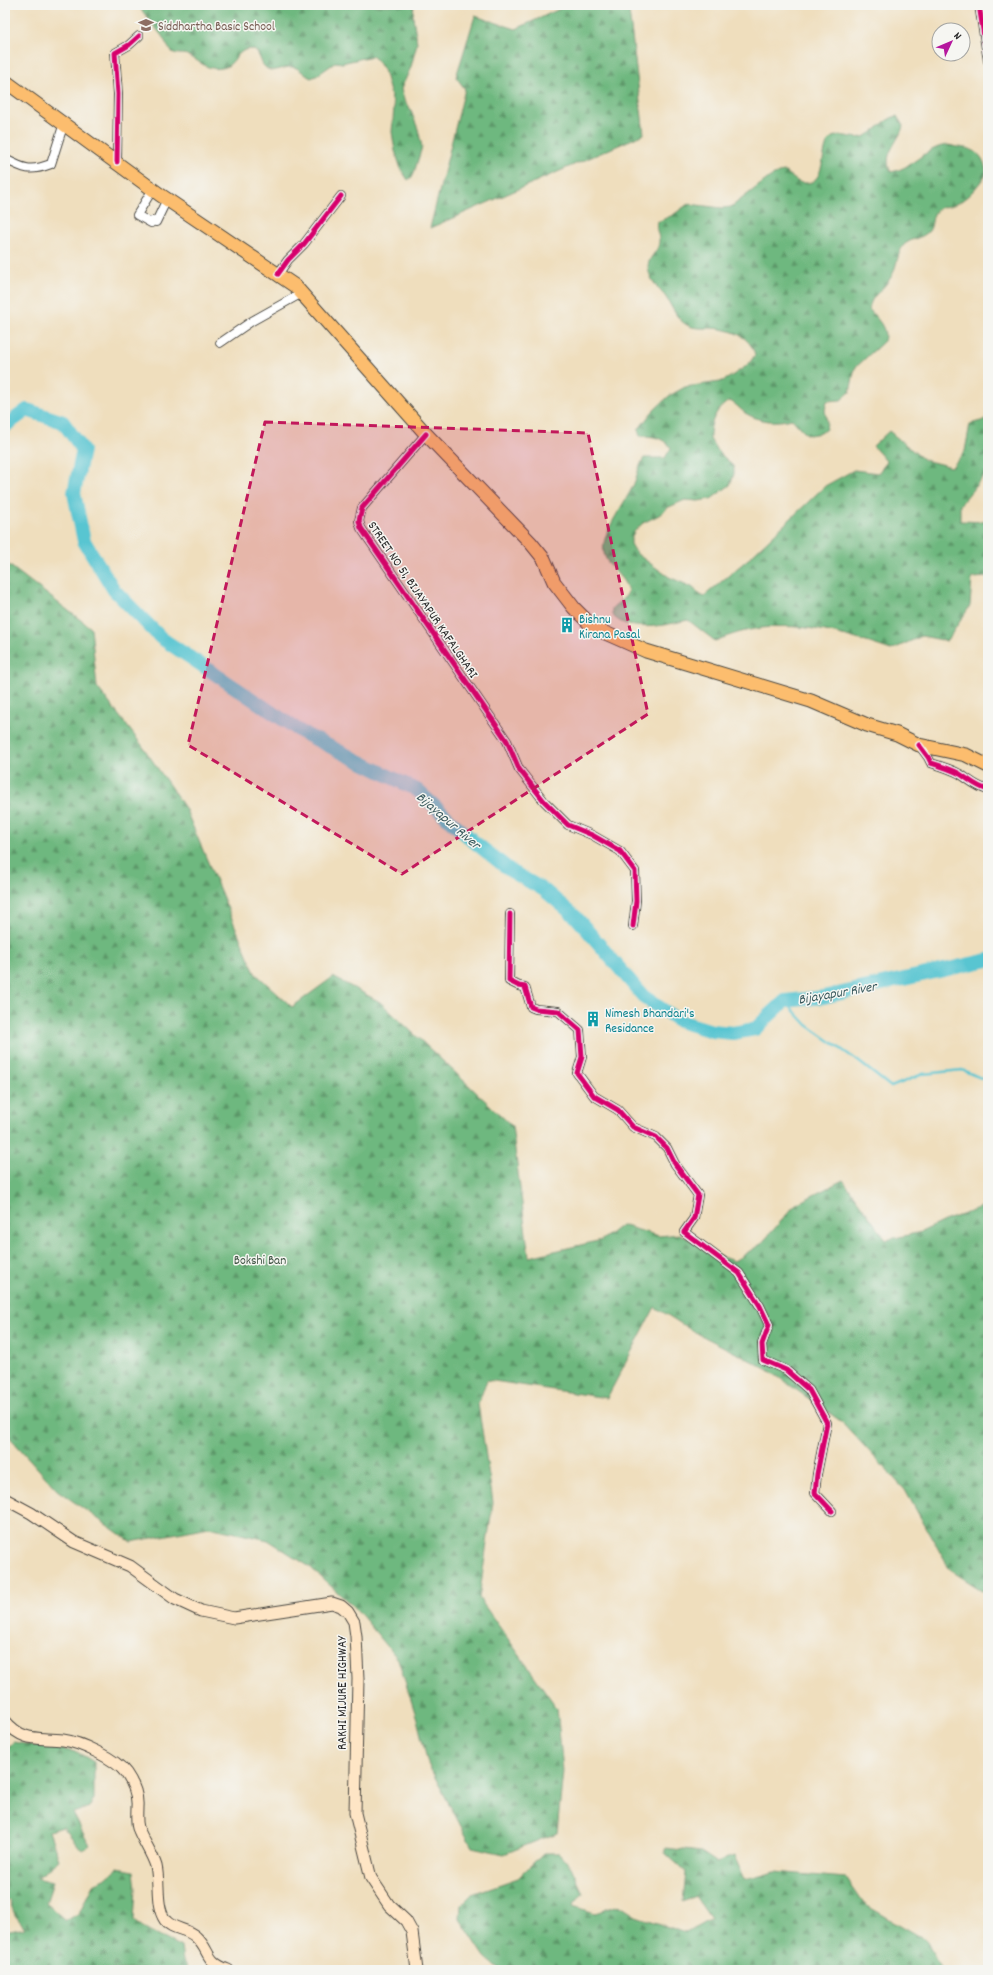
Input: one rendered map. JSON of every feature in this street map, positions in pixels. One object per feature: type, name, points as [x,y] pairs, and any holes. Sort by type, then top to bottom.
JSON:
[{"type":"main road","points":[[5,81],[167,200],[289,281],[302,293],[426,434],[531,543],[544,559],[554,582],[574,608],[594,628],[646,651],[811,701],[867,725],[897,734],[919,745],[966,755],[988,766]]},
{"type":"main road","name":"RAKHI MIJURE HIGHWAY","points":[[5,1499],[31,1513],[74,1542],[130,1566],[175,1599],[201,1611],[234,1618],[332,1602],[341,1606],[348,1612],[354,1622],[358,1680],[355,1813],[371,1878],[389,1905],[406,1921],[412,1932],[417,1970]]},
{"type":"main road","points":[[5,1721],[18,1733],[27,1737],[71,1742],[106,1756],[121,1766],[127,1774],[137,1797],[137,1826],[156,1867],[163,1916],[168,1924],[194,1934],[199,1939],[208,1958],[216,1965],[228,1970]]},
{"type":"street","points":[[979,5],[987,45],[988,61]]},
{"type":"street","points":[[117,162],[118,94],[115,53],[139,36]]},
{"type":"street","points":[[5,159],[22,169],[38,169],[50,164],[64,123]]},
{"type":"street","points":[[153,189],[138,215],[151,223],[152,221],[156,222],[167,200]]},
{"type":"street","points":[[278,274],[288,260],[304,244],[341,196]]},
{"type":"street","points":[[220,343],[252,321],[302,293]]},
{"type":"street","name":"STREET NO 51, BIJAYAPUR KAFALGHARI","points":[[426,434],[362,508],[359,521],[366,537],[507,741],[519,769],[544,801],[568,825],[620,851],[635,871],[636,901],[633,926]]},
{"type":"street","points":[[919,745],[928,756],[931,763],[961,774],[975,786],[988,790]]},
{"type":"street","points":[[510,914],[509,981],[525,987],[531,1007],[536,1009],[558,1010],[580,1030],[582,1057],[577,1073],[594,1096],[618,1110],[634,1127],[656,1137],[667,1148],[675,1164],[698,1195],[694,1218],[684,1232],[739,1273],[760,1306],[769,1325],[762,1344],[763,1360],[786,1370],[809,1390],[827,1423],[817,1474],[815,1493],[832,1511]]},
{"type":"highlighted area","points":[[265,422],[588,433],[648,714],[402,874],[188,745]]},
{"type":"green space","points":[[137,5],[414,5],[413,16],[417,43],[411,67],[401,89],[404,100],[411,111],[418,129],[422,147],[413,176],[408,180],[401,169],[395,151],[392,132],[394,107],[384,70],[372,56],[342,63],[336,62],[311,78],[293,67],[269,70],[264,66],[256,51],[249,49],[241,52],[226,67],[217,69],[209,67],[187,55],[172,52],[162,36]]},
{"type":"green space","points":[[568,5],[616,5],[629,11],[644,134],[430,228],[465,89],[456,77],[475,16],[516,29]]},
{"type":"green space","points":[[897,116],[903,126],[889,154],[888,166],[891,172],[905,167],[932,150],[947,145],[972,150],[977,153],[983,161],[986,174],[976,188],[963,200],[953,205],[940,208],[936,211],[933,216],[930,229],[926,234],[909,241],[903,246],[892,276],[874,297],[869,309],[883,328],[885,336],[884,341],[855,368],[850,392],[841,400],[827,401],[825,410],[827,422],[826,429],[821,433],[809,435],[804,432],[792,419],[780,421],[762,420],[745,413],[730,401],[721,407],[712,422],[710,439],[716,449],[734,467],[734,474],[730,485],[711,499],[698,501],[685,500],[669,507],[659,515],[643,523],[634,532],[631,538],[631,544],[637,554],[669,577],[692,587],[703,597],[747,560],[825,486],[854,470],[878,473],[887,462],[873,446],[889,431],[924,460],[952,467],[965,451],[970,424],[988,419],[988,474],[983,477],[960,505],[960,521],[988,522],[988,577],[972,578],[970,606],[947,641],[922,636],[891,650],[846,636],[803,628],[782,626],[761,628],[738,633],[715,641],[688,620],[659,626],[638,626],[619,621],[612,615],[612,608],[626,596],[628,591],[623,580],[608,563],[604,553],[606,536],[632,488],[644,458],[665,458],[671,448],[661,439],[649,436],[640,436],[638,430],[652,412],[669,396],[685,387],[720,382],[727,379],[748,365],[755,355],[749,342],[738,334],[725,330],[690,326],[677,316],[665,296],[654,283],[648,267],[648,263],[659,243],[657,222],[673,215],[688,204],[722,208],[731,207],[770,177],[783,171],[798,182],[811,182],[820,172],[825,150],[830,139],[838,136],[863,137],[888,120]]},
{"type":"green space","name":"Bokshi Ban","points":[[5,562],[91,628],[97,687],[141,744],[185,808],[255,973],[292,1007],[333,977],[380,1002],[512,1126],[529,1257],[602,1240],[621,1225],[659,1236],[680,1234],[716,1255],[734,1261],[761,1244],[796,1204],[843,1180],[886,1240],[921,1232],[944,1221],[987,1206],[988,1594],[950,1570],[905,1490],[842,1422],[767,1369],[691,1330],[655,1307],[607,1398],[487,1380],[478,1404],[493,1502],[479,1598],[557,1708],[563,1771],[557,1833],[504,1854],[472,1847],[428,1764],[417,1719],[398,1659],[358,1611],[310,1567],[268,1540],[209,1527],[131,1542],[57,1490],[5,1432]]},
{"type":"green space","points":[[13,1742],[77,1752],[94,1762],[94,1800],[89,1807],[73,1813],[89,1845],[82,1850],[63,1827],[49,1831],[59,1860],[37,1878],[53,1882],[46,1903],[66,1921],[79,1913],[93,1884],[105,1879],[118,1868],[134,1871],[136,1889],[134,1920],[139,1925],[151,1932],[181,1947],[183,1961],[188,1970],[5,1970],[5,1932],[25,1928],[15,1915],[9,1900],[5,1903],[5,1752]]},
{"type":"green space","points":[[665,1848],[701,1852],[716,1862],[734,1856],[745,1880],[775,1872],[846,1878],[864,1904],[926,1940],[941,1970],[500,1970],[485,1957],[460,1919],[461,1905],[472,1894],[518,1878],[543,1853],[559,1853],[571,1867],[583,1893],[573,1906],[595,1913],[619,1905],[636,1916],[686,1933],[711,1919],[695,1896],[683,1902],[686,1872],[665,1853]]},
{"type":"waterway","name":"Bijayapur River","points":[[5,426],[27,410],[63,422],[83,450],[74,493],[84,541],[114,590],[161,638],[303,733],[417,790],[473,841],[511,871],[544,890],[576,917],[643,996],[679,1021],[712,1031],[733,1033],[755,1029],[785,1001],[824,997],[988,960]]},
{"type":"waterway","points":[[785,1001],[807,1025],[858,1061],[891,1087],[923,1074],[962,1070],[988,1081]]},
{"type":"cycle path","points":[[979,5],[988,61]]},
{"type":"cycle path","points":[[117,162],[118,94],[115,53],[129,45],[139,36]]},
{"type":"cycle path","points":[[278,274],[288,260],[304,244],[341,196]]},
{"type":"cycle path","points":[[426,434],[362,508],[359,521],[361,528],[507,741],[519,769],[544,801],[568,825],[592,835],[620,851],[635,871],[636,901],[633,926]]},
{"type":"cycle path","points":[[919,745],[931,763],[957,772],[976,785],[988,790]]},
{"type":"cycle path","points":[[510,914],[509,981],[525,987],[531,1007],[536,1009],[558,1011],[580,1030],[582,1057],[577,1073],[594,1096],[618,1110],[633,1127],[656,1137],[667,1148],[675,1164],[698,1195],[694,1218],[684,1232],[739,1273],[760,1306],[769,1325],[762,1344],[763,1360],[786,1370],[809,1390],[827,1423],[817,1474],[815,1493],[832,1511]]},
{"type":"place","name":"Siddhartha Basic School","points":[[146,25]]},
{"type":"place","name":"Bishnu Kirana Pasal","points":[[567,625]]},
{"type":"place","name":"Nimesh Bhandari's Residance","points":[[593,1019]]}]
